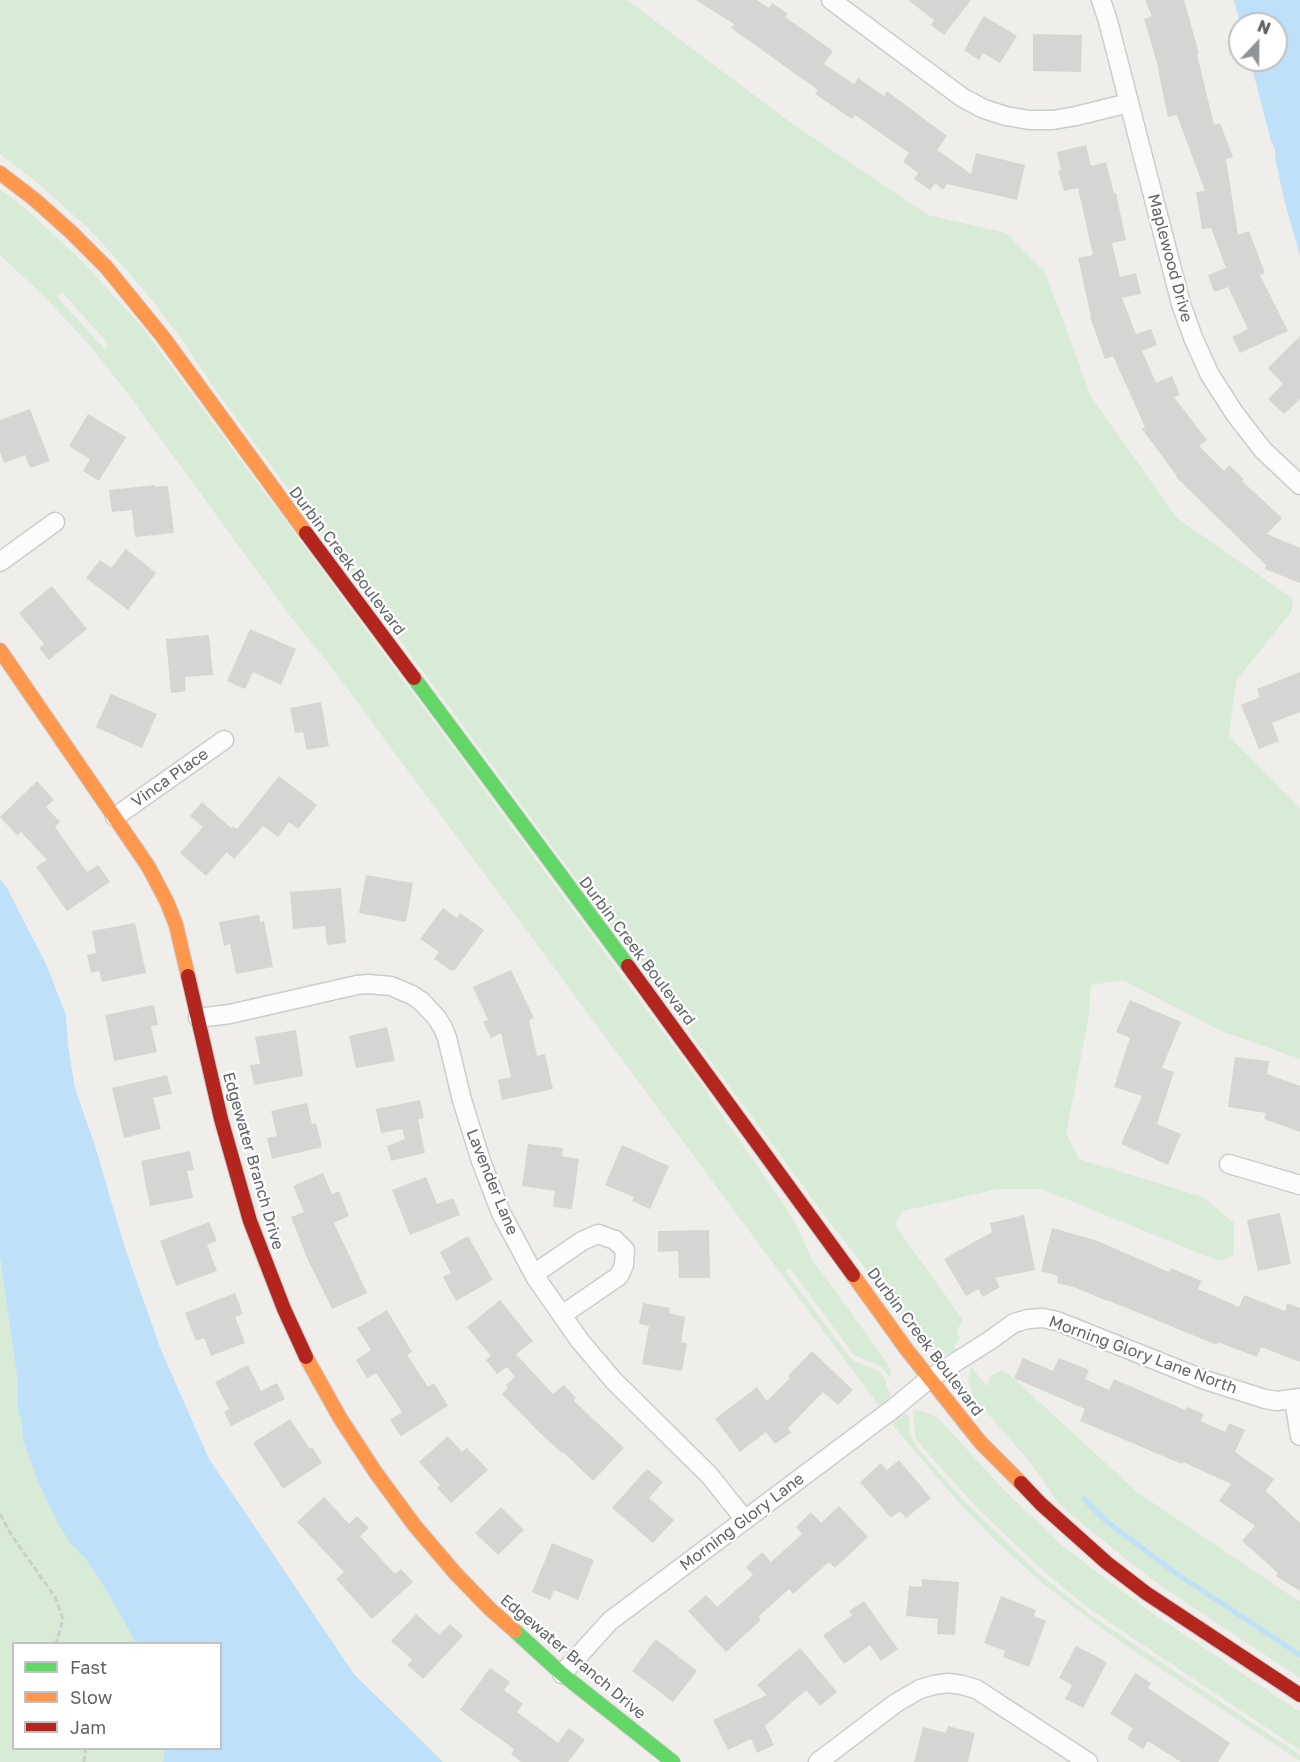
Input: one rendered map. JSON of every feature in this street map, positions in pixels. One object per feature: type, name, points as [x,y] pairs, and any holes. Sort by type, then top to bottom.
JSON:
[{"type":"street","points":[[831,0],[963,98],[984,109],[1029,120],[1053,120],[1130,103]]},
{"type":"street","name":"Maplewood Drive","points":[[1101,0],[1130,103],[1181,304],[1194,340],[1210,375],[1234,414],[1263,450],[1300,485]]},
{"type":"street","name":"Durbin Creek Boulevard","points":[[0,173],[34,199],[85,246],[132,297],[164,337],[245,451],[664,1015],[929,1379],[981,1443],[1041,1504],[1107,1563],[1146,1593],[1300,1695]]},
{"type":"street","points":[[0,561],[55,522]]},
{"type":"street","name":"Edgewater Branch Drive","points":[[0,650],[148,866],[176,925],[221,1119],[250,1221],[288,1318],[305,1355],[340,1418],[376,1473],[415,1526],[456,1574],[507,1625],[562,1674],[673,1762]]},
{"type":"street","name":"Vinca Place","points":[[115,817],[224,740]]},
{"type":"street","name":"Lavender Lane","points":[[198,1018],[230,1014],[368,984],[391,986],[421,1001],[437,1018],[447,1038],[462,1100],[481,1161],[501,1213],[534,1274],[580,1341],[614,1381],[710,1476],[745,1520]]},
{"type":"street","points":[[1229,1164],[1300,1185]]},
{"type":"street","points":[[534,1274],[582,1241],[598,1234],[615,1240],[625,1250],[624,1265],[619,1276],[562,1315]]},
{"type":"street","name":"Morning Glory Lane North","points":[[929,1379],[1014,1323],[1043,1318],[1057,1321],[1205,1380],[1265,1400],[1297,1399]]},
{"type":"street","name":"Morning Glory Lane","points":[[562,1674],[610,1621],[894,1408],[929,1379]]},
{"type":"street","points":[[1297,1399],[1300,1436]]},
{"type":"street","points":[[818,1762],[896,1703],[920,1689],[933,1684],[948,1683],[976,1689],[1088,1762]]},
{"type":"path","points":[[0,1514],[12,1536],[55,1597],[63,1619],[57,1642]]},
{"type":"green space","points":[[0,0],[627,0],[794,125],[928,215],[1006,233],[1045,272],[1091,397],[1177,518],[1293,599],[1292,611],[1236,681],[1229,736],[1300,809],[1300,1059],[1219,1030],[1123,980],[1091,985],[1088,1021],[1066,1133],[1079,1159],[1203,1197],[1234,1223],[1234,1255],[1219,1261],[1041,1189],[997,1189],[903,1211],[895,1225],[963,1320],[957,1330],[960,1339],[954,1346],[957,1350],[944,1354],[936,1352],[922,1342],[826,1217],[531,818],[219,395],[152,300],[86,226],[34,180],[0,154]]},
{"type":"green space","points":[[0,189],[26,209],[82,261],[143,328],[697,1078],[795,1222],[811,1258],[886,1361],[891,1373],[890,1378],[882,1367],[854,1355],[789,1267],[786,1272],[849,1356],[854,1361],[879,1371],[883,1375],[886,1387],[891,1393],[887,1400],[879,1406],[328,663],[287,612],[128,394],[91,347],[44,296],[0,255]],"holes":[[[62,292],[108,344],[105,349],[57,297]]]},
{"type":"green space","points":[[0,1259],[18,1383],[18,1408],[23,1440],[71,1544],[85,1558],[105,1588],[135,1642],[12,1642],[12,1750],[165,1750],[163,1762],[0,1762]]},
{"type":"green space","points":[[971,1367],[987,1387],[990,1376],[1001,1371],[1010,1375],[1137,1492],[1300,1602],[1300,1678],[1164,1588],[1068,1512],[1056,1500],[1031,1463],[973,1397],[968,1379]]},
{"type":"green space","points":[[918,1410],[939,1419],[1006,1492],[1064,1547],[1152,1613],[1300,1712],[1300,1750],[1116,1627],[1083,1604],[1046,1573],[980,1511],[917,1441],[913,1411]]},
{"type":"green space","points":[[906,1413],[910,1419],[911,1437],[919,1450],[965,1502],[1037,1572],[1092,1616],[1300,1755],[1300,1761],[1141,1656],[1041,1582],[961,1505],[892,1424]]},
{"type":"water","points":[[1234,0],[1300,0],[1300,256],[1284,199],[1275,149],[1253,72],[1288,72],[1288,12],[1237,12]]},
{"type":"water","points":[[0,879],[7,888],[46,964],[66,1015],[75,1088],[125,1248],[161,1350],[209,1459],[354,1674],[443,1762],[163,1762],[165,1750],[222,1750],[222,1642],[135,1642],[105,1588],[59,1525],[39,1484],[23,1440],[18,1408],[18,1383],[0,1258]]},
{"type":"building","points":[[696,0],[757,0],[769,8],[772,3],[788,14],[785,17],[833,51],[824,64],[854,84],[858,78],[884,96],[887,91],[947,136],[937,150],[971,174],[976,153],[1025,165],[1017,200],[947,184],[943,190],[935,183],[930,190],[914,179],[918,173],[903,162],[909,153],[855,115],[852,119],[815,94],[818,90],[731,28],[734,24]]},
{"type":"building","points":[[908,0],[971,0],[944,35],[931,25],[934,20]]},
{"type":"building","points":[[1145,0],[1184,0],[1199,53],[1197,54],[1214,125],[1220,123],[1233,157],[1226,159],[1238,235],[1249,231],[1265,273],[1260,275],[1288,331],[1240,353],[1232,337],[1248,329],[1228,287],[1214,292],[1208,275],[1226,268],[1211,228],[1202,229],[1196,192],[1205,191],[1177,115],[1168,117],[1159,70],[1144,19],[1152,16]]},
{"type":"building","points":[[984,16],[1017,36],[1000,63],[983,53],[979,60],[964,50]]},
{"type":"building","points":[[1033,34],[1082,35],[1081,72],[1033,71]]},
{"type":"building","points":[[1086,145],[1091,166],[1106,162],[1114,193],[1116,193],[1126,240],[1112,243],[1120,277],[1136,273],[1141,294],[1122,298],[1136,334],[1151,329],[1157,345],[1142,351],[1156,383],[1172,376],[1180,395],[1174,397],[1207,440],[1199,446],[1224,471],[1229,465],[1244,479],[1242,481],[1282,518],[1267,534],[1300,548],[1300,583],[1265,569],[1266,565],[1176,477],[1142,429],[1145,427],[1113,356],[1105,359],[1090,317],[1078,258],[1093,255],[1078,188],[1064,191],[1058,170],[1061,170],[1057,152]]},
{"type":"building","points":[[1300,336],[1300,399],[1284,414],[1268,399],[1283,384],[1268,368]]},
{"type":"building","points":[[30,409],[50,461],[30,468],[25,455],[4,463],[0,452],[0,420]]},
{"type":"building","points":[[88,414],[126,437],[99,481],[83,471],[90,459],[69,446]]},
{"type":"building","points":[[155,485],[155,487],[168,486],[174,533],[135,537],[132,510],[112,512],[109,490]]},
{"type":"building","points":[[126,549],[156,573],[128,610],[86,578],[100,560],[111,568]]},
{"type":"building","points":[[52,586],[87,629],[49,660],[39,648],[44,644],[19,613]]},
{"type":"building","points":[[250,629],[296,649],[281,685],[253,672],[245,689],[227,681]]},
{"type":"building","points":[[209,635],[213,675],[185,677],[186,691],[171,693],[166,639]]},
{"type":"building","points":[[1300,672],[1300,712],[1272,723],[1279,741],[1259,749],[1241,705],[1260,697],[1257,689]]},
{"type":"building","points":[[111,694],[157,714],[142,748],[96,727]]},
{"type":"building","points":[[321,702],[329,746],[307,750],[303,732],[295,733],[290,708]]},
{"type":"building","points":[[279,776],[317,805],[298,829],[289,822],[278,837],[263,826],[234,859],[227,852],[206,876],[180,853],[203,827],[190,816],[202,802],[231,828],[233,826],[237,829]]},
{"type":"building","points":[[37,781],[54,800],[46,807],[60,822],[55,827],[87,872],[98,865],[110,882],[67,911],[36,867],[47,860],[21,832],[17,835],[0,817]]},
{"type":"building","points":[[366,875],[413,883],[406,922],[359,913]]},
{"type":"building","points":[[341,888],[346,943],[327,945],[325,926],[293,929],[290,892]]},
{"type":"building","points":[[443,908],[457,918],[460,913],[484,930],[455,970],[450,970],[434,959],[439,952],[420,939]]},
{"type":"building","points":[[259,915],[260,922],[264,921],[273,967],[236,974],[230,944],[224,946],[219,922]]},
{"type":"building","points":[[135,923],[146,973],[102,982],[99,971],[91,973],[87,955],[96,953],[92,931]]},
{"type":"building","points":[[511,970],[534,1018],[529,1020],[537,1056],[545,1054],[553,1089],[502,1100],[498,1080],[511,1077],[501,1033],[491,1038],[483,1022],[488,1020],[473,987]]},
{"type":"building","points":[[1130,1000],[1181,1022],[1162,1068],[1174,1072],[1157,1124],[1181,1134],[1168,1165],[1121,1144],[1142,1096],[1114,1087],[1130,1038],[1116,1032]]},
{"type":"building","points":[[154,1005],[158,1025],[151,1026],[157,1052],[114,1061],[105,1015]]},
{"type":"building","points":[[387,1027],[395,1061],[356,1068],[349,1036]]},
{"type":"building","points":[[296,1030],[303,1076],[254,1085],[250,1065],[260,1064],[255,1037]]},
{"type":"building","points":[[1235,1057],[1269,1061],[1267,1074],[1300,1086],[1300,1132],[1264,1119],[1266,1113],[1228,1107]]},
{"type":"building","points":[[167,1075],[172,1094],[153,1098],[161,1129],[124,1138],[112,1088]]},
{"type":"building","points":[[420,1100],[424,1118],[418,1119],[425,1153],[391,1161],[387,1146],[405,1139],[402,1129],[381,1133],[376,1109]]},
{"type":"building","points":[[307,1103],[312,1124],[316,1123],[322,1147],[272,1159],[267,1138],[277,1136],[271,1111]]},
{"type":"building","points":[[528,1144],[563,1148],[562,1156],[579,1159],[572,1209],[553,1207],[555,1191],[522,1186]]},
{"type":"building","points":[[622,1145],[669,1166],[650,1209],[632,1201],[634,1197],[605,1185]]},
{"type":"building","points":[[190,1151],[194,1170],[187,1171],[193,1198],[150,1206],[141,1161]]},
{"type":"building","points":[[323,1173],[332,1194],[339,1191],[349,1216],[334,1223],[367,1293],[332,1309],[307,1258],[291,1217],[304,1212],[293,1186]]},
{"type":"building","points":[[426,1177],[437,1204],[453,1198],[460,1215],[410,1235],[392,1190]]},
{"type":"building","points":[[1280,1213],[1291,1264],[1258,1271],[1247,1220]]},
{"type":"building","points":[[1024,1215],[1035,1270],[995,1278],[1000,1287],[983,1297],[978,1289],[966,1296],[944,1259],[992,1232],[990,1223]]},
{"type":"building","points":[[209,1222],[217,1241],[207,1245],[217,1271],[176,1286],[160,1241]]},
{"type":"building","points":[[1052,1228],[1095,1240],[1169,1272],[1171,1268],[1204,1282],[1201,1282],[1198,1289],[1239,1307],[1244,1295],[1285,1311],[1287,1303],[1300,1308],[1300,1362],[1261,1347],[1257,1357],[1218,1342],[1217,1345],[1074,1287],[1057,1283],[1058,1276],[1041,1271]]},
{"type":"building","points":[[709,1230],[710,1278],[679,1278],[678,1251],[658,1252],[658,1231]]},
{"type":"building","points":[[468,1236],[493,1280],[456,1301],[443,1277],[451,1273],[440,1252]]},
{"type":"building","points":[[235,1293],[243,1314],[235,1317],[245,1343],[211,1356],[204,1338],[196,1341],[185,1313]]},
{"type":"building","points":[[500,1300],[533,1341],[516,1354],[553,1394],[564,1385],[576,1398],[574,1401],[624,1448],[593,1481],[540,1433],[502,1394],[508,1388],[506,1385],[515,1377],[507,1367],[497,1374],[486,1360],[491,1356],[467,1327]]},
{"type":"building","points":[[643,1303],[670,1308],[669,1313],[685,1317],[681,1342],[687,1343],[682,1371],[642,1364],[649,1326],[639,1324]]},
{"type":"building","points":[[387,1310],[412,1352],[407,1355],[428,1387],[434,1383],[448,1406],[401,1436],[390,1420],[402,1412],[376,1373],[367,1378],[356,1360],[371,1350],[357,1328]]},
{"type":"building","points":[[812,1351],[853,1390],[838,1405],[823,1392],[788,1428],[791,1433],[775,1444],[766,1432],[740,1452],[715,1419],[757,1387],[767,1401]]},
{"type":"building","points":[[1023,1358],[1053,1371],[1059,1358],[1089,1370],[1085,1379],[1109,1390],[1114,1379],[1185,1410],[1187,1407],[1204,1414],[1201,1421],[1225,1432],[1229,1423],[1245,1430],[1235,1452],[1274,1479],[1266,1491],[1300,1523],[1300,1591],[1276,1576],[1278,1573],[1242,1541],[1255,1526],[1219,1501],[1231,1484],[1183,1462],[1182,1464],[1080,1421],[1085,1409],[1014,1378]]},
{"type":"building","points":[[248,1365],[261,1391],[277,1383],[285,1399],[231,1426],[224,1412],[229,1409],[215,1382]]},
{"type":"building","points":[[290,1419],[322,1463],[283,1489],[253,1443]]},
{"type":"building","points":[[448,1436],[462,1452],[467,1448],[488,1470],[451,1503],[437,1488],[440,1485],[419,1462]]},
{"type":"building","points":[[899,1460],[931,1498],[906,1518],[900,1511],[891,1518],[860,1482],[881,1463],[887,1470]]},
{"type":"building","points":[[647,1469],[663,1482],[649,1498],[674,1520],[653,1543],[612,1508]]},
{"type":"building","points":[[324,1497],[349,1524],[357,1516],[369,1528],[360,1536],[395,1574],[401,1569],[413,1582],[372,1619],[336,1579],[344,1572],[297,1522]]},
{"type":"building","points":[[839,1506],[868,1537],[835,1568],[829,1562],[793,1594],[789,1589],[758,1617],[761,1620],[726,1652],[688,1611],[706,1595],[717,1607],[753,1575],[746,1567],[762,1552],[771,1562],[802,1534],[796,1527],[811,1512],[821,1523]]},
{"type":"building","points":[[501,1507],[524,1530],[498,1555],[475,1533]]},
{"type":"building","points":[[552,1543],[594,1560],[578,1600],[554,1590],[550,1600],[532,1592]]},
{"type":"building","points":[[922,1579],[959,1582],[955,1635],[937,1634],[938,1619],[906,1616],[909,1586],[922,1587]]},
{"type":"building","points":[[1001,1596],[1036,1610],[1034,1616],[1046,1621],[1029,1667],[1003,1657],[1005,1651],[984,1643]]},
{"type":"building","points":[[864,1601],[898,1649],[881,1661],[870,1645],[844,1664],[823,1635],[852,1615],[849,1611]]},
{"type":"building","points":[[416,1614],[439,1635],[450,1624],[463,1636],[423,1679],[407,1665],[412,1660],[391,1641]]},
{"type":"building","points":[[656,1639],[697,1671],[673,1702],[632,1671]]},
{"type":"building","points":[[1076,1646],[1107,1662],[1083,1708],[1065,1699],[1072,1685],[1059,1678]]},
{"type":"building","points":[[800,1648],[837,1692],[820,1706],[806,1690],[765,1726],[774,1745],[757,1753],[751,1739],[728,1750],[713,1720],[767,1695],[757,1685]]},
{"type":"building","points":[[490,1668],[510,1682],[504,1690],[523,1704],[517,1712],[558,1743],[569,1728],[585,1740],[568,1762],[521,1762],[511,1754],[514,1749],[460,1710]]},
{"type":"building","points":[[1135,1673],[1151,1683],[1148,1688],[1230,1743],[1218,1762],[1181,1762],[1148,1741],[1143,1749],[1127,1739],[1133,1728],[1110,1714]]},
{"type":"building","points":[[948,1726],[975,1733],[968,1762],[914,1762],[923,1727],[946,1733]]},
{"type":"waterway","points":[[1084,1499],[1106,1521],[1174,1572],[1300,1655]]},
{"type":"traffic: fast","points":[[414,678],[628,966]]},
{"type":"traffic: fast","points":[[515,1631],[562,1674],[673,1762]]},
{"type":"traffic: slow","points":[[0,173],[34,199],[106,267],[163,337],[306,533]]},
{"type":"traffic: slow","points":[[0,650],[148,866],[176,925],[188,976]]},
{"type":"traffic: slow","points":[[853,1275],[907,1350],[981,1443],[1021,1483]]},
{"type":"traffic: slow","points":[[306,1357],[340,1418],[376,1473],[415,1526],[456,1574],[515,1631]]},
{"type":"traffic: jam","points":[[306,533],[414,678]]},
{"type":"traffic: jam","points":[[628,966],[853,1275]]},
{"type":"traffic: jam","points":[[188,976],[221,1119],[250,1221],[284,1309],[306,1357]]},
{"type":"traffic: jam","points":[[1021,1483],[1107,1563],[1146,1593],[1300,1695]]}]
